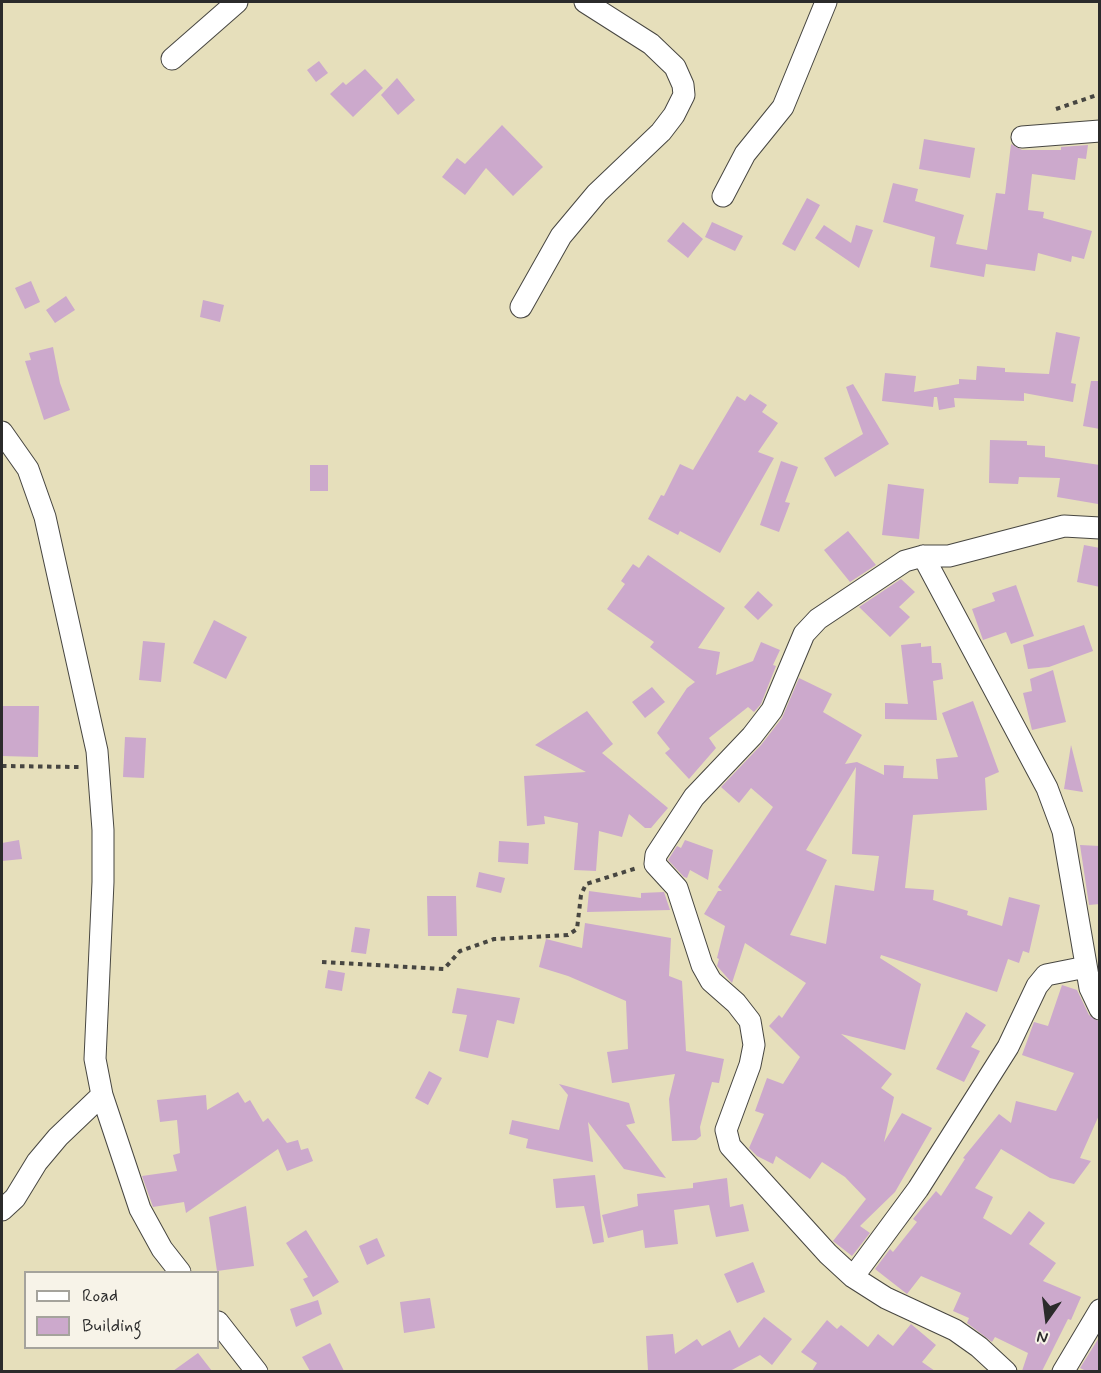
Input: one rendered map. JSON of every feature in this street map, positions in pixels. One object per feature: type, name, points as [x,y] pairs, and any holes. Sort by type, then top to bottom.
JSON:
[{"type":"street","points":[[172,59],[237,2]]},
{"type":"street","points":[[521,307],[561,236],[597,193],[660,132],[674,115],[684,95],[683,85],[675,67],[667,59],[643,38],[585,2]]},
{"type":"street","points":[[723,196],[745,154],[783,107],[826,2]]},
{"type":"street","points":[[1022,137],[1100,131]]},
{"type":"street","points":[[2,432],[28,469],[45,517],[94,732],[103,830],[103,882],[95,1059],[102,1095],[140,1209],[162,1249],[179,1271]]},
{"type":"street","points":[[1006,1371],[955,1330],[886,1298],[853,1277],[828,1254],[730,1146],[726,1130],[750,1065],[754,1045],[750,1021],[736,1003],[711,981],[702,965],[684,901],[677,888],[655,864],[656,855],[694,797],[752,736],[772,710],[804,634],[818,619],[905,561],[923,556],[949,556],[1064,526],[1100,528]]},
{"type":"street","points":[[923,556],[1047,788],[1063,831],[1090,988],[1100,1009]]},
{"type":"street","points":[[853,1277],[918,1189],[1008,1047],[1037,986],[1046,975],[1086,967]]},
{"type":"street","points":[[2,1210],[15,1198],[37,1162],[58,1137],[102,1095]]},
{"type":"street","points":[[1063,1371],[1100,1310]]},
{"type":"street","points":[[219,1323],[257,1371]]},
{"type":"path","points":[[1056,109],[1100,94]]},
{"type":"path","points":[[2,766],[98,767]]},
{"type":"path","points":[[322,962],[444,969],[460,951],[494,939],[568,935],[577,929],[581,895],[586,884],[655,864]]},
{"type":"building","points":[[319,61],[328,73],[316,82],[307,70]]},
{"type":"building","points":[[365,69],[383,88],[353,117],[330,94],[343,82],[346,85]]},
{"type":"building","points":[[397,78],[415,100],[398,115],[381,95]]},
{"type":"building","points":[[502,125],[543,167],[513,196],[486,168],[465,195],[442,177],[457,158],[465,164]]},
{"type":"building","points":[[924,139],[975,148],[970,178],[919,169]]},
{"type":"building","points":[[1011,144],[1022,150],[1061,150],[1061,147],[1088,145],[1086,159],[1078,158],[1075,180],[1032,174],[1028,210],[1044,212],[1043,218],[1092,231],[1084,259],[1072,256],[1071,262],[1038,253],[1035,271],[986,264],[984,277],[930,267],[935,237],[883,222],[893,183],[918,189],[915,201],[964,215],[956,244],[987,250],[996,193],[1005,194]]},
{"type":"building","points":[[807,198],[820,205],[795,251],[782,244]]},
{"type":"building","points":[[683,222],[703,239],[688,258],[667,241]]},
{"type":"building","points":[[712,222],[743,236],[735,251],[705,237]]},
{"type":"building","points":[[824,225],[851,243],[856,225],[873,230],[859,268],[815,238]]},
{"type":"building","points":[[31,281],[40,302],[25,309],[15,288]]},
{"type":"building","points":[[66,296],[75,310],[55,323],[46,310]]},
{"type":"building","points":[[203,300],[224,305],[220,322],[200,317]]},
{"type":"building","points":[[1056,332],[1080,337],[1071,383],[1076,384],[1073,402],[1024,393],[1024,401],[954,398],[955,407],[939,410],[937,397],[934,397],[933,407],[882,401],[885,373],[916,376],[914,392],[959,384],[959,379],[976,380],[977,366],[1005,368],[1005,372],[1049,374]]},
{"type":"building","points":[[53,347],[60,383],[70,410],[44,420],[25,361],[31,360],[29,353]]},
{"type":"building","points":[[1091,381],[1100,381],[1100,429],[1083,426]]},
{"type":"building","points":[[853,384],[889,444],[835,477],[824,458],[863,434],[846,387]]},
{"type":"building","points":[[750,394],[767,405],[762,412],[778,423],[758,452],[774,458],[720,553],[680,531],[678,535],[648,519],[661,495],[664,496],[680,464],[693,470],[737,396],[745,401]]},
{"type":"building","points":[[990,440],[1027,441],[1027,445],[1045,446],[1045,457],[1100,465],[1098,504],[1057,497],[1060,478],[1019,477],[1018,484],[989,483]]},
{"type":"building","points":[[781,461],[798,467],[785,502],[790,503],[779,532],[760,525]]},
{"type":"building","points":[[310,465],[328,465],[328,491],[310,491]]},
{"type":"building","points":[[888,484],[924,489],[919,539],[882,535]]},
{"type":"building","points":[[848,531],[876,565],[850,582],[824,550]]},
{"type":"building","points":[[1084,545],[1100,548],[1100,587],[1077,582]]},
{"type":"building","points":[[648,555],[725,608],[698,648],[720,652],[716,675],[753,661],[761,642],[780,650],[761,704],[754,712],[748,707],[709,738],[716,748],[689,779],[665,753],[670,749],[657,733],[687,688],[695,682],[650,647],[654,642],[607,609],[625,584],[621,581],[633,564],[639,568]]},
{"type":"building","points":[[901,579],[915,592],[899,607],[910,617],[890,637],[859,607]]},
{"type":"building","points":[[1016,585],[1034,636],[1011,644],[1006,632],[983,640],[972,609],[995,601],[992,593]]},
{"type":"building","points":[[758,591],[773,605],[758,620],[744,607]]},
{"type":"building","points":[[214,620],[247,637],[226,679],[193,663]]},
{"type":"building","points":[[1084,625],[1093,651],[1049,667],[1028,669],[1023,645]]},
{"type":"building","points":[[143,641],[165,643],[161,682],[139,680]]},
{"type":"building","points":[[921,643],[921,647],[931,646],[932,663],[941,663],[943,679],[933,681],[937,720],[885,719],[885,703],[908,704],[901,645]]},
{"type":"building","points":[[1053,670],[1066,722],[1032,730],[1023,693],[1032,691],[1030,679]]},
{"type":"building","points":[[799,678],[832,694],[823,712],[862,735],[845,764],[857,762],[884,775],[884,765],[904,766],[903,778],[938,779],[936,759],[958,757],[942,713],[973,701],[999,772],[985,778],[987,810],[913,815],[905,888],[934,890],[933,900],[968,911],[967,915],[1002,926],[1009,897],[1040,905],[1029,953],[1023,951],[1019,963],[1008,959],[997,992],[881,955],[880,958],[921,984],[905,1050],[841,1034],[892,1074],[881,1088],[894,1097],[884,1142],[902,1113],[932,1128],[895,1192],[860,1226],[870,1233],[852,1256],[833,1241],[866,1199],[845,1177],[822,1162],[810,1179],[776,1156],[773,1164],[757,1156],[749,1148],[764,1114],[755,1111],[767,1078],[783,1084],[800,1057],[769,1026],[779,1015],[782,1018],[806,983],[745,943],[732,983],[717,966],[725,926],[704,914],[718,891],[722,891],[718,887],[773,807],[751,788],[739,803],[721,787],[761,745],[782,718]],"holes":[[[856,767],[852,854],[879,856],[874,891],[835,885],[826,944],[790,935],[827,860],[806,850]]]},
{"type":"building","points":[[652,687],[665,702],[645,718],[632,702]]},
{"type":"building","points":[[2,706],[39,706],[38,757],[2,756]]},
{"type":"building","points":[[587,711],[613,744],[602,753],[668,808],[651,828],[645,828],[629,814],[622,837],[599,831],[596,871],[574,870],[578,823],[544,816],[545,824],[527,826],[524,776],[586,772],[535,745]]},
{"type":"building","points":[[125,737],[146,738],[144,778],[123,777]]},
{"type":"building","points":[[1071,745],[1083,792],[1064,789]]},
{"type":"building","points":[[19,840],[22,859],[2,861],[2,843]]},
{"type":"building","points":[[685,840],[713,850],[708,880],[690,870],[687,878],[684,877],[668,860],[677,846],[681,848]]},
{"type":"building","points":[[499,841],[529,843],[528,864],[498,862]]},
{"type":"building","points":[[1080,845],[1100,846],[1100,904],[1089,905]]},
{"type":"building","points":[[479,872],[505,878],[501,893],[476,887]]},
{"type":"building","points":[[589,891],[641,898],[641,893],[664,892],[670,910],[587,912]]},
{"type":"building","points":[[427,896],[456,896],[457,936],[428,936]]},
{"type":"building","points":[[585,923],[671,938],[669,976],[682,981],[686,1051],[724,1059],[719,1083],[712,1082],[700,1127],[701,1136],[696,1140],[672,1141],[669,1099],[675,1074],[612,1083],[607,1052],[628,1049],[626,1001],[568,976],[539,967],[546,939],[582,948]]},
{"type":"building","points":[[355,927],[370,929],[366,954],[351,952]]},
{"type":"building","points":[[328,970],[345,973],[342,991],[325,988]]},
{"type":"building","points":[[1062,985],[1077,990],[1089,1015],[1100,1022],[1100,1113],[1080,1158],[1091,1161],[1074,1184],[1050,1178],[1001,1149],[975,1188],[993,1197],[983,1218],[1011,1235],[1029,1211],[1045,1223],[1029,1244],[1056,1263],[1043,1281],[1081,1297],[1071,1320],[1068,1319],[1042,1371],[1022,1371],[1028,1353],[995,1337],[992,1342],[967,1323],[969,1318],[953,1311],[961,1293],[921,1276],[907,1294],[875,1269],[890,1249],[893,1252],[917,1222],[913,1219],[936,1191],[941,1196],[965,1159],[963,1158],[999,1114],[1011,1123],[1016,1101],[1056,1111],[1074,1073],[1022,1055],[1034,1022],[1048,1026]]},
{"type":"building","points":[[457,988],[520,998],[514,1024],[497,1020],[488,1058],[459,1051],[467,1015],[452,1013]]},
{"type":"building","points":[[966,1012],[986,1025],[971,1047],[980,1051],[964,1082],[936,1069]]},
{"type":"building","points":[[429,1071],[442,1078],[428,1105],[415,1098]]},
{"type":"building","points":[[559,1084],[629,1103],[635,1123],[626,1125],[666,1178],[624,1169],[588,1122],[593,1162],[526,1148],[528,1139],[509,1134],[512,1120],[559,1130],[568,1095]]},
{"type":"building","points":[[238,1092],[245,1103],[250,1100],[263,1122],[268,1118],[287,1143],[298,1140],[301,1150],[308,1148],[313,1161],[287,1171],[278,1149],[186,1213],[184,1202],[153,1207],[142,1176],[177,1171],[173,1155],[180,1153],[177,1120],[160,1122],[157,1100],[206,1095],[207,1110]]},
{"type":"building","points":[[595,1175],[604,1242],[593,1244],[584,1206],[556,1208],[553,1179]]},
{"type":"building","points":[[727,1178],[730,1207],[743,1204],[749,1231],[716,1237],[709,1205],[674,1210],[678,1244],[645,1248],[643,1230],[608,1238],[602,1215],[638,1206],[637,1194],[693,1188],[693,1183]]},
{"type":"building","points":[[246,1206],[254,1266],[217,1271],[209,1217]]},
{"type":"building","points":[[306,1230],[339,1282],[313,1297],[303,1279],[308,1277],[286,1243]]},
{"type":"building","points":[[377,1238],[385,1256],[367,1265],[359,1246]]},
{"type":"building","points":[[753,1262],[765,1292],[737,1303],[724,1274]]},
{"type":"building","points":[[430,1298],[435,1328],[404,1333],[400,1302]]},
{"type":"building","points":[[318,1300],[322,1314],[296,1327],[290,1309]]},
{"type":"building","points":[[764,1317],[792,1339],[772,1365],[760,1355],[730,1371],[648,1371],[646,1336],[673,1334],[675,1354],[697,1339],[702,1346],[730,1330],[739,1348]]},
{"type":"building","points":[[827,1320],[837,1329],[841,1325],[868,1347],[878,1334],[893,1346],[911,1324],[936,1345],[922,1362],[935,1371],[812,1371],[817,1363],[801,1352]]},
{"type":"building","points":[[1100,1336],[1100,1371],[1086,1371],[1080,1368]]},
{"type":"building","points":[[330,1343],[344,1371],[310,1371],[302,1357]]},
{"type":"building","points":[[198,1353],[212,1371],[173,1371]]}]
